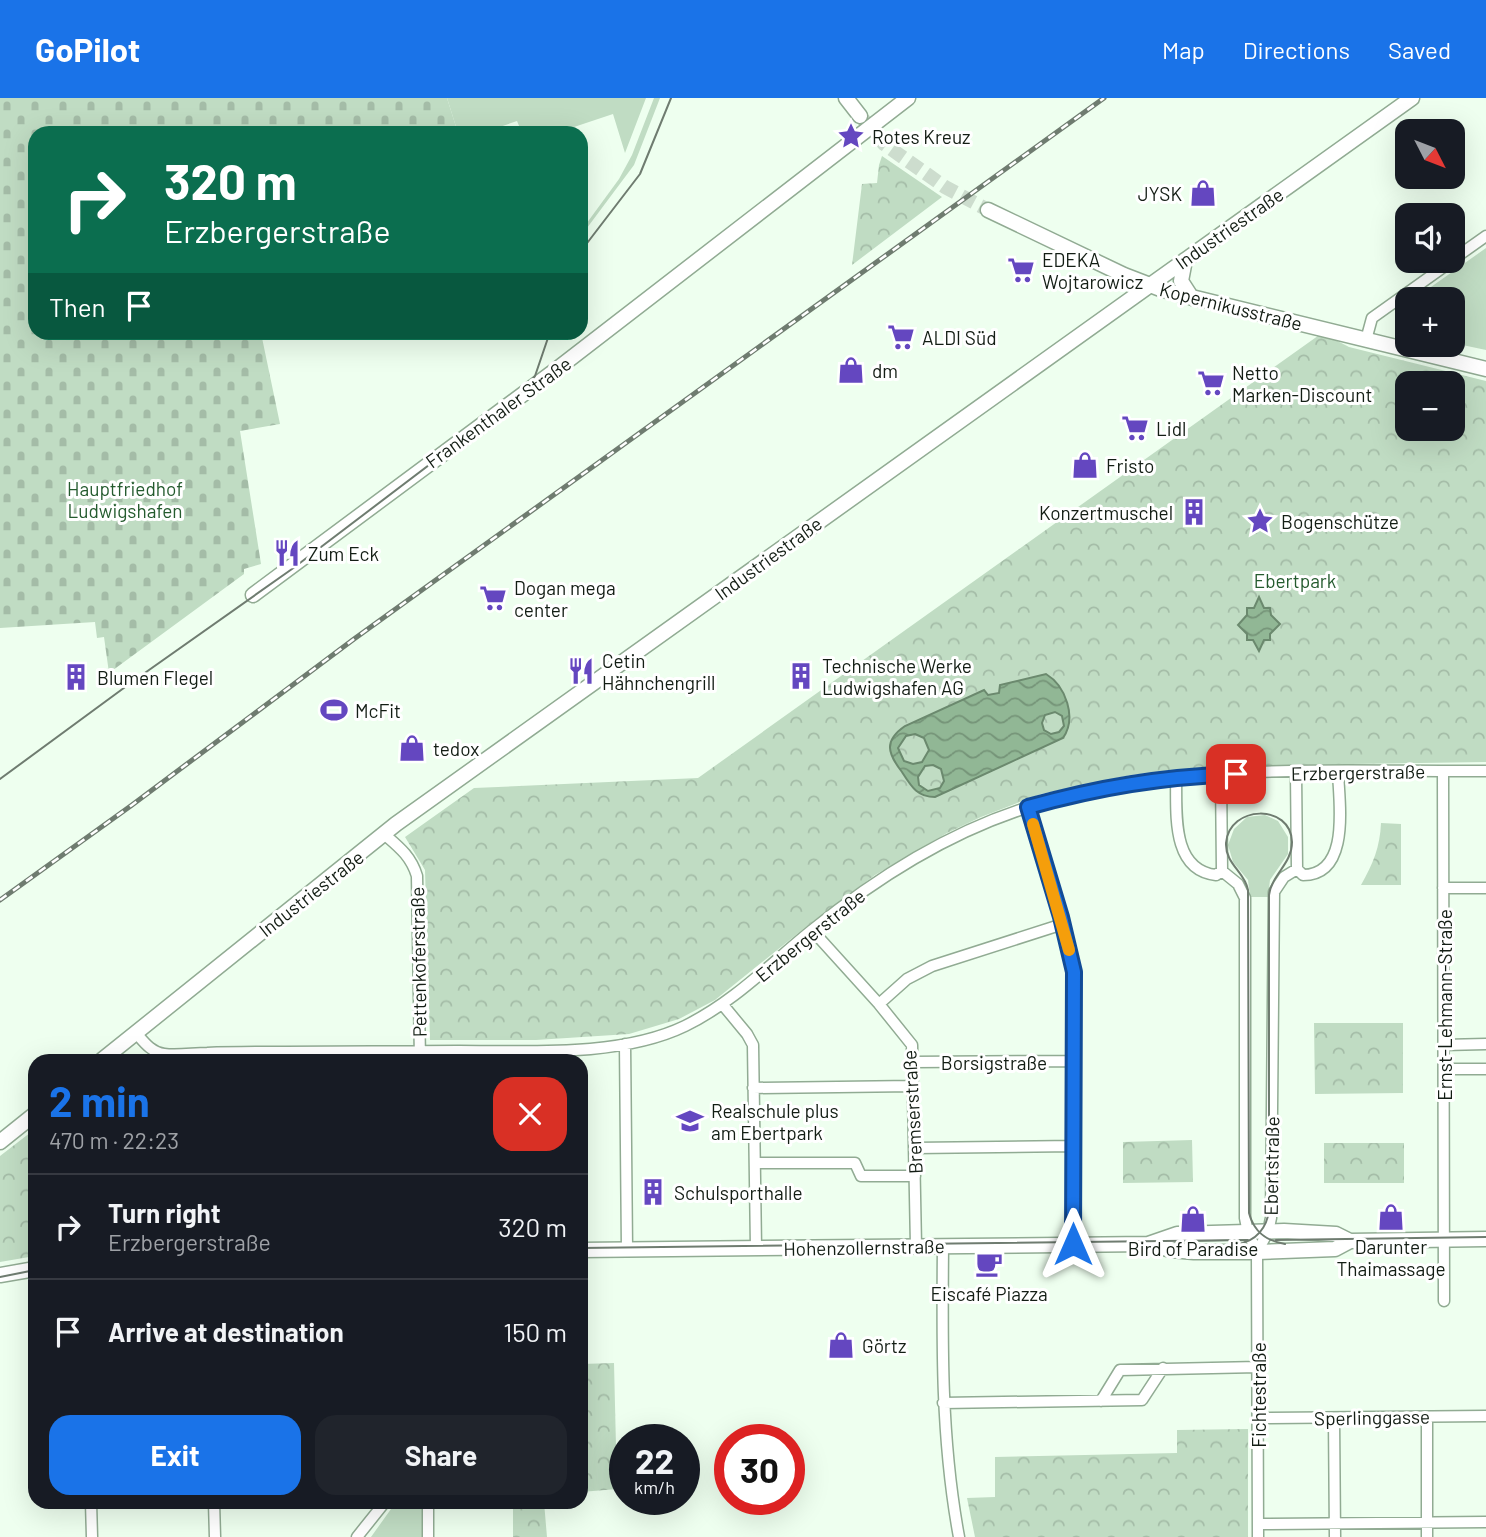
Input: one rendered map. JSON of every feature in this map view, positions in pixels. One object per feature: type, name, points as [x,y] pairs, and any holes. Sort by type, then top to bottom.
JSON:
[{"type":"street","points":[[846,98],[860,116]]},
{"type":"street","name":"Frankenthaler Straße","points":[[253,595],[557,369],[908,98]]},
{"type":"street","name":"Industriestraße","points":[[110,1054],[384,834],[1412,98]]},
{"type":"street","name":"Kopernikusstraße","points":[[988,210],[1149,285],[1192,298],[1486,369]]},
{"type":"street","points":[[1465,251],[1486,236]]},
{"type":"street","points":[[1185,260],[1181,281],[1192,298]]},
{"type":"street","points":[[1366,340],[1372,318],[1434,273]]},
{"type":"street","name":"Ernst-Lehmann-Straße","points":[[1443,771],[1444,1301]]},
{"type":"street","name":"Erzbergerstraße","points":[[550,1054],[650,1040],[684,1026],[723,1005],[812,930],[878,881],[949,839],[1028,807],[1080,792],[1133,782],[1177,778],[1338,772],[1486,771]]},
{"type":"street","points":[[1296,773],[1297,869],[1303,875],[1309,875],[1321,869],[1335,853],[1340,836],[1338,772]]},
{"type":"street","points":[[1177,778],[1178,836],[1183,851],[1200,869],[1216,875],[1222,871],[1221,775]]},
{"type":"street","points":[[1028,807],[1063,924],[1074,972],[1073,1244]]},
{"type":"street","name":"Pettenkoferstraße","points":[[384,834],[407,854],[417,876],[420,1054]]},
{"type":"street","name":"Ebertstraße","points":[[1257,1252],[1268,1232],[1271,1213],[1274,892],[1279,883],[1297,869]]},
{"type":"street","name":"Ebertstraße","points":[[1222,871],[1241,888],[1245,898],[1245,1205],[1248,1233],[1257,1252]]},
{"type":"street","points":[[1443,888],[1486,888]]},
{"type":"street","points":[[879,1004],[907,979],[932,966],[1063,924]]},
{"type":"street","name":"Bremserstraße","points":[[812,930],[912,1045],[916,1246]]},
{"type":"street","points":[[723,1005],[753,1045],[756,1248]]},
{"type":"street","name":"Erzbergerstraße","points":[[136,1033],[153,1051],[165,1054]]},
{"type":"street","points":[[625,1044],[626,1250]]},
{"type":"street","points":[[1444,1045],[1486,1044]]},
{"type":"street","name":"Borsigstraße","points":[[913,1062],[1075,1061]]},
{"type":"street","points":[[1444,1069],[1486,1069]]},
{"type":"street","points":[[753,1088],[913,1086]]},
{"type":"street","points":[[1,1138],[28,1119]]},
{"type":"street","points":[[915,1148],[1074,1146]]},
{"type":"street","points":[[755,1163],[855,1163],[861,1177],[915,1176]]},
{"type":"street","name":"Hohenzollernstraße","points":[[1148,1244],[1177,1234],[1268,1232],[1336,1234],[1350,1241]]},
{"type":"street","name":"Hohenzollernstraße","points":[[588,1250],[1148,1244],[1171,1251],[1257,1252],[1335,1249],[1350,1241],[1486,1239]]},
{"type":"street","points":[[943,1246],[943,1403],[951,1495],[959,1537]]},
{"type":"street","name":"Fichtestraße","points":[[1257,1252],[1258,1537]]},
{"type":"street","points":[[0,1275],[28,1270]]},
{"type":"street","points":[[1101,1401],[1120,1370],[1258,1367]]},
{"type":"street","points":[[943,1403],[1142,1400],[1163,1368]]},
{"type":"street","name":"Sperlinggasse","points":[[1258,1418],[1486,1416]]},
{"type":"street","points":[[1427,1417],[1427,1537]]},
{"type":"street","points":[[1334,1418],[1335,1537]]},
{"type":"street","points":[[91,1509],[92,1537]]},
{"type":"street","points":[[214,1509],[215,1537]]},
{"type":"street","points":[[358,1537],[380,1509]]},
{"type":"street","points":[[428,1509],[428,1537]]},
{"type":"street","points":[[1258,1524],[1486,1522]]},
{"type":"green space","name":"Hauptfriedhof Ludwigshafen","points":[[0,98],[447,98],[456,126],[28,126],[28,340],[262,340],[280,424],[240,431],[261,564],[244,569],[244,574],[109,673],[104,637],[97,638],[95,622],[0,628]]},
{"type":"green space","points":[[447,98],[646,98],[625,153],[613,114],[577,126],[519,126],[517,121],[502,126],[456,126]]},
{"type":"green space","points":[[654,98],[660,98],[634,165],[588,227],[588,221],[619,179],[632,155]]},
{"type":"green space","points":[[882,156],[942,197],[852,265],[862,184],[877,183]]},
{"type":"green space","points":[[1486,248],[1486,350],[1465,346],[1465,287],[1431,287],[1451,273],[1465,273],[1465,263]]},
{"type":"green space","name":"Ebertpark","points":[[1322,333],[1349,347],[1446,371],[1395,371],[1395,441],[1465,441],[1465,376],[1486,381],[1486,762],[1220,766],[1131,775],[1041,794],[947,833],[875,875],[715,1000],[679,1019],[629,1034],[536,1040],[430,1040],[425,870],[405,837],[474,788],[698,778]]},
{"type":"green space","points":[[1265,815],[1278,821],[1288,837],[1288,854],[1270,880],[1268,897],[1250,897],[1248,880],[1233,862],[1228,845],[1234,829],[1247,817]]},
{"type":"green space","points":[[1381,823],[1401,824],[1401,885],[1361,885],[1375,855]]},
{"type":"green space","points":[[1314,1023],[1403,1023],[1403,1093],[1315,1094]]},
{"type":"green space","points":[[28,1134],[28,1257],[0,1262],[0,1156]]},
{"type":"green space","points":[[1192,1140],[1193,1182],[1123,1183],[1123,1142]]},
{"type":"green space","points":[[1324,1143],[1404,1143],[1404,1183],[1324,1183]]},
{"type":"green space","points":[[614,1363],[615,1424],[609,1424],[609,1490],[588,1491],[588,1364]]},
{"type":"green space","points":[[1248,1429],[1248,1537],[975,1537],[967,1498],[995,1497],[995,1457],[1177,1453],[1177,1430]]},
{"type":"green space","points":[[391,1509],[423,1509],[424,1537],[371,1537]]},
{"type":"green space","points":[[513,1509],[545,1509],[547,1537],[513,1537]]},
{"type":"water","points":[[1259,597],[1264,608],[1270,608],[1271,615],[1280,624],[1270,634],[1270,640],[1264,640],[1259,651],[1253,640],[1247,640],[1247,634],[1238,625],[1247,615],[1247,608],[1254,608]]},
{"type":"water","points":[[1046,674],[1053,679],[1064,694],[1069,712],[1063,738],[935,797],[915,790],[891,753],[893,737],[905,726],[984,690],[988,695],[999,693],[1000,685]],"holes":[[[1055,712],[1062,716],[1064,726],[1059,732],[1051,734],[1044,730],[1042,723],[1045,715]],[[915,734],[924,738],[929,750],[922,762],[913,764],[904,761],[898,748],[906,736]],[[933,765],[941,769],[944,781],[940,788],[928,791],[919,785],[918,777],[925,766]]]},
{"type":"tunnel","points":[[863,119],[884,144],[945,187],[988,210]]},
{"type":"tram line","points":[[588,242],[640,174],[671,98]]},
{"type":"tram line","points":[[0,779],[292,569],[516,399],[535,376],[547,340]]},
{"type":"tram line","points":[[1238,1244],[1260,1233],[1263,1228],[1266,1222],[1269,1210],[1269,895],[1289,857],[1292,842],[1289,829],[1282,820],[1260,814],[1237,821],[1230,830],[1226,843],[1229,857],[1248,890],[1249,1213],[1254,1225],[1258,1230],[1262,1234],[1272,1241],[1285,1244]]},
{"type":"tram line","points":[[1276,1240],[1486,1237]]},
{"type":"tram line","points":[[588,1248],[1248,1240]]},
{"type":"tram line","points":[[0,1277],[28,1271]]},
{"type":"railway","points":[[0,900],[354,639],[1104,98]]},
{"type":"slow traffic","points":[[1033,824],[1069,950]]},
{"type":"place","name":"Rotes Kreuz","points":[[851,136]]},
{"type":"place","name":"JYSK","points":[[1203,193]]},
{"type":"place","name":"EDEKA Wojtarowicz","points":[[1021,270]]},
{"type":"place","name":"ALDI Süd","points":[[901,337]]},
{"type":"place","name":"dm","points":[[851,370]]},
{"type":"place","name":"Netto Marken-Discount","points":[[1211,383]]},
{"type":"place","name":"Lidl","points":[[1135,428]]},
{"type":"place","name":"Fristo","points":[[1085,465]]},
{"type":"place","name":"Konzertmuschel","points":[[1194,512]]},
{"type":"place","name":"Bogenschütze","points":[[1260,521]]},
{"type":"place","name":"Zum Eck","points":[[287,553]]},
{"type":"place","name":"Dogan mega center","points":[[493,598]]},
{"type":"place","name":"Cetin Hähnchengrill","points":[[581,671]]},
{"type":"place","name":"Technische Werke Ludwigshafen AG","points":[[801,676]]},
{"type":"place","name":"Blumen Flegel","points":[[76,677]]},
{"type":"place","name":"McFit","points":[[334,710]]},
{"type":"place","name":"tedox","points":[[412,748]]},
{"type":"place","name":"Realschule plus am Ebertpark","points":[[690,1121]]},
{"type":"place","name":"Schulsporthalle","points":[[653,1192]]},
{"type":"place","name":"Darunter Thaimassage","points":[[1391,1217]]},
{"type":"place","name":"Bird of Paradise","points":[[1193,1219]]},
{"type":"place","name":"Eiscafé Piazza","points":[[989,1264]]},
{"type":"place","name":"Görtz","points":[[841,1345]]},
{"type":"route","points":[[1073,1244],[1074,972],[1061,917],[1028,807],[1080,792],[1133,782],[1236,774]]}]
